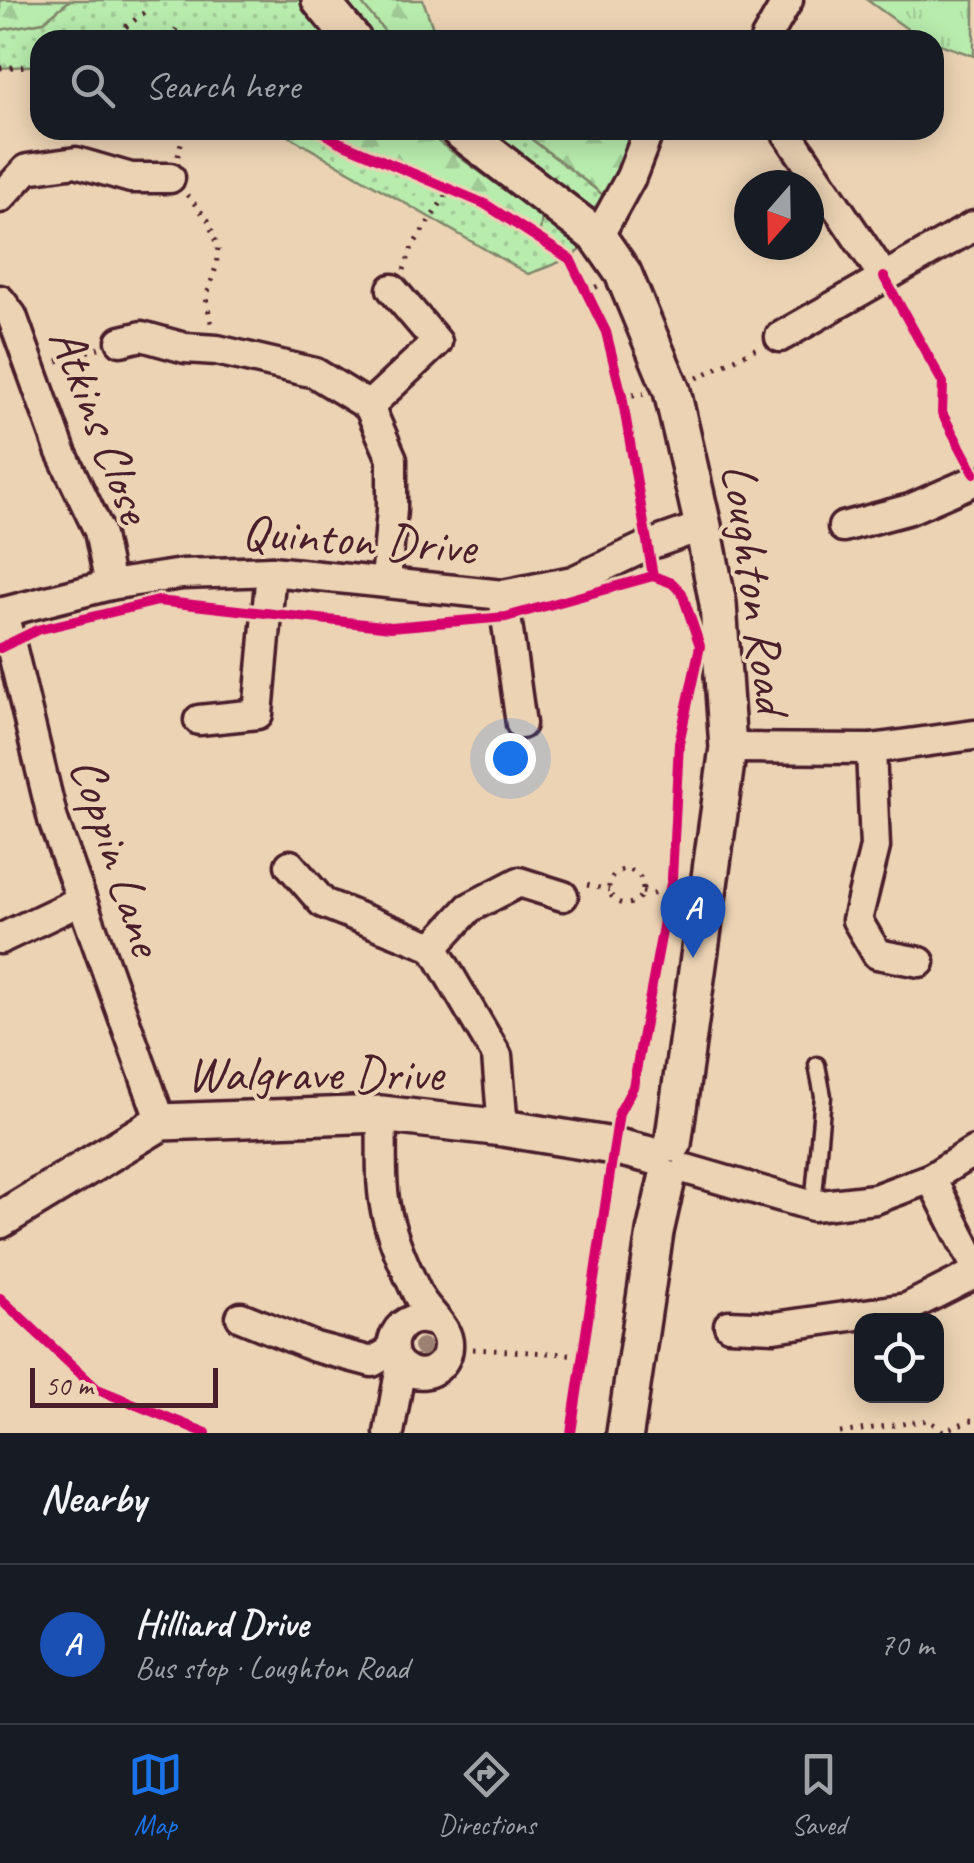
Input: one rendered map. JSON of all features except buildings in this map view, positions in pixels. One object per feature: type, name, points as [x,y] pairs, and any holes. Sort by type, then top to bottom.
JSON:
[{"type":"street","points":[[320,0],[345,30]]},
{"type":"street","points":[[772,30],[788,0]]},
{"type":"street","name":"Loughton Road","points":[[472,140],[598,237],[623,273],[672,391],[718,604],[728,748],[670,1162],[655,1232],[624,1433]]},
{"type":"street","points":[[598,237],[646,140]]},
{"type":"street","points":[[791,140],[884,278]]},
{"type":"street","points":[[0,198],[28,169],[76,162],[131,178],[177,174]]},
{"type":"street","points":[[780,337],[974,226]]},
{"type":"street","points":[[369,406],[437,342],[392,289]]},
{"type":"street","name":"Atkins Close","points":[[0,300],[12,316],[61,452],[99,532],[110,585]]},
{"type":"street","points":[[120,341],[142,336],[315,373],[369,406],[392,459],[386,582]]},
{"type":"street","points":[[843,527],[910,509],[974,481]]},
{"type":"street","name":"Quinton Drive","points":[[2,612],[110,585],[182,574],[271,570],[504,595],[572,581],[703,526]]},
{"type":"street","points":[[199,720],[258,722],[271,570]]},
{"type":"street","points":[[504,595],[521,724]]},
{"type":"street","name":"Coppin Lane","points":[[2,612],[53,820],[160,1122]]},
{"type":"street","points":[[728,748],[870,749],[974,734]]},
{"type":"street","points":[[870,749],[875,847],[858,920],[878,954],[920,962]]},
{"type":"street","points":[[290,865],[322,903],[433,948],[497,1056],[504,1128]]},
{"type":"street","points":[[433,948],[469,908],[519,882],[564,896]]},
{"type":"street","points":[[0,939],[80,901]]},
{"type":"street","points":[[381,1114],[386,1213],[416,1291],[443,1335],[446,1358],[434,1370],[416,1374],[398,1347]]},
{"type":"street","name":"Walgrave Drive","points":[[0,1220],[160,1122],[381,1114],[613,1146],[670,1162]]},
{"type":"street","points":[[670,1162],[813,1206],[875,1199],[931,1178],[974,1151]]},
{"type":"street","points":[[931,1178],[974,1263]]},
{"type":"street","points":[[729,1325],[774,1326],[907,1308],[974,1274]]},
{"type":"street","points":[[389,1433],[398,1347],[416,1291]]},
{"type":"street","points":[[242,1317],[314,1347],[372,1362],[398,1347],[418,1318],[443,1335]]},
{"type":"lane","points":[[813,1206],[823,1096],[817,1065]]},
{"type":"path","points":[[120,30],[144,6],[186,30]]},
{"type":"path","points":[[176,30],[178,26]]},
{"type":"path","points":[[0,68],[30,66]]},
{"type":"path","points":[[182,140],[177,174],[189,199],[208,220],[218,248],[206,298],[216,350]]},
{"type":"path","points":[[434,183],[467,197]]},
{"type":"path","points":[[392,289],[412,247],[450,190]]},
{"type":"path","points":[[578,275],[593,305]]},
{"type":"path","points":[[622,396],[672,391],[780,337]]},
{"type":"path","points":[[33,368],[120,341]]},
{"type":"path","points":[[618,380],[625,415]]},
{"type":"path","points":[[630,870],[642,880],[642,892],[636,901],[624,904],[610,895],[608,884],[618,871],[630,870]]},
{"type":"path","points":[[664,915],[672,878]]},
{"type":"path","points":[[642,892],[668,896]]},
{"type":"path","points":[[443,1335],[585,1356]]},
{"type":"path","points":[[582,1375],[588,1336]]},
{"type":"path","points":[[840,1433],[928,1420],[943,1431],[974,1419]]},
{"type":"green space","points":[[0,0],[70,0],[43,22],[0,30]]},
{"type":"green space","points":[[70,0],[359,0],[384,30],[30,30],[30,66],[0,68],[0,30],[42,22]]},
{"type":"green space","points":[[359,0],[423,0],[434,30],[384,30]]},
{"type":"green space","points":[[867,0],[974,0],[974,56],[944,45],[944,30],[909,30]]},
{"type":"green space","points":[[295,140],[336,140],[485,204],[538,238],[542,216],[436,140],[533,140],[616,205],[589,243],[558,263],[528,274]]},
{"type":"green space","points":[[336,140],[436,140],[542,217],[539,239],[485,204]]},
{"type":"green space","points":[[533,140],[645,140],[616,205]]},
{"type":"cycle path","points":[[336,140],[485,204],[570,259],[606,332],[622,396],[653,576],[672,583],[682,593],[700,646],[679,743],[672,878],[633,1087],[619,1113],[571,1433]]},
{"type":"cycle path","points":[[884,277],[943,383],[942,413],[974,473]]},
{"type":"cycle path","points":[[0,648],[37,630],[158,601],[391,627],[506,617],[653,576]]},
{"type":"cycle path","points":[[0,1298],[97,1389],[206,1433]]},
{"type":"place","name":"Hilliard Drive","points":[[693,958]]}]
